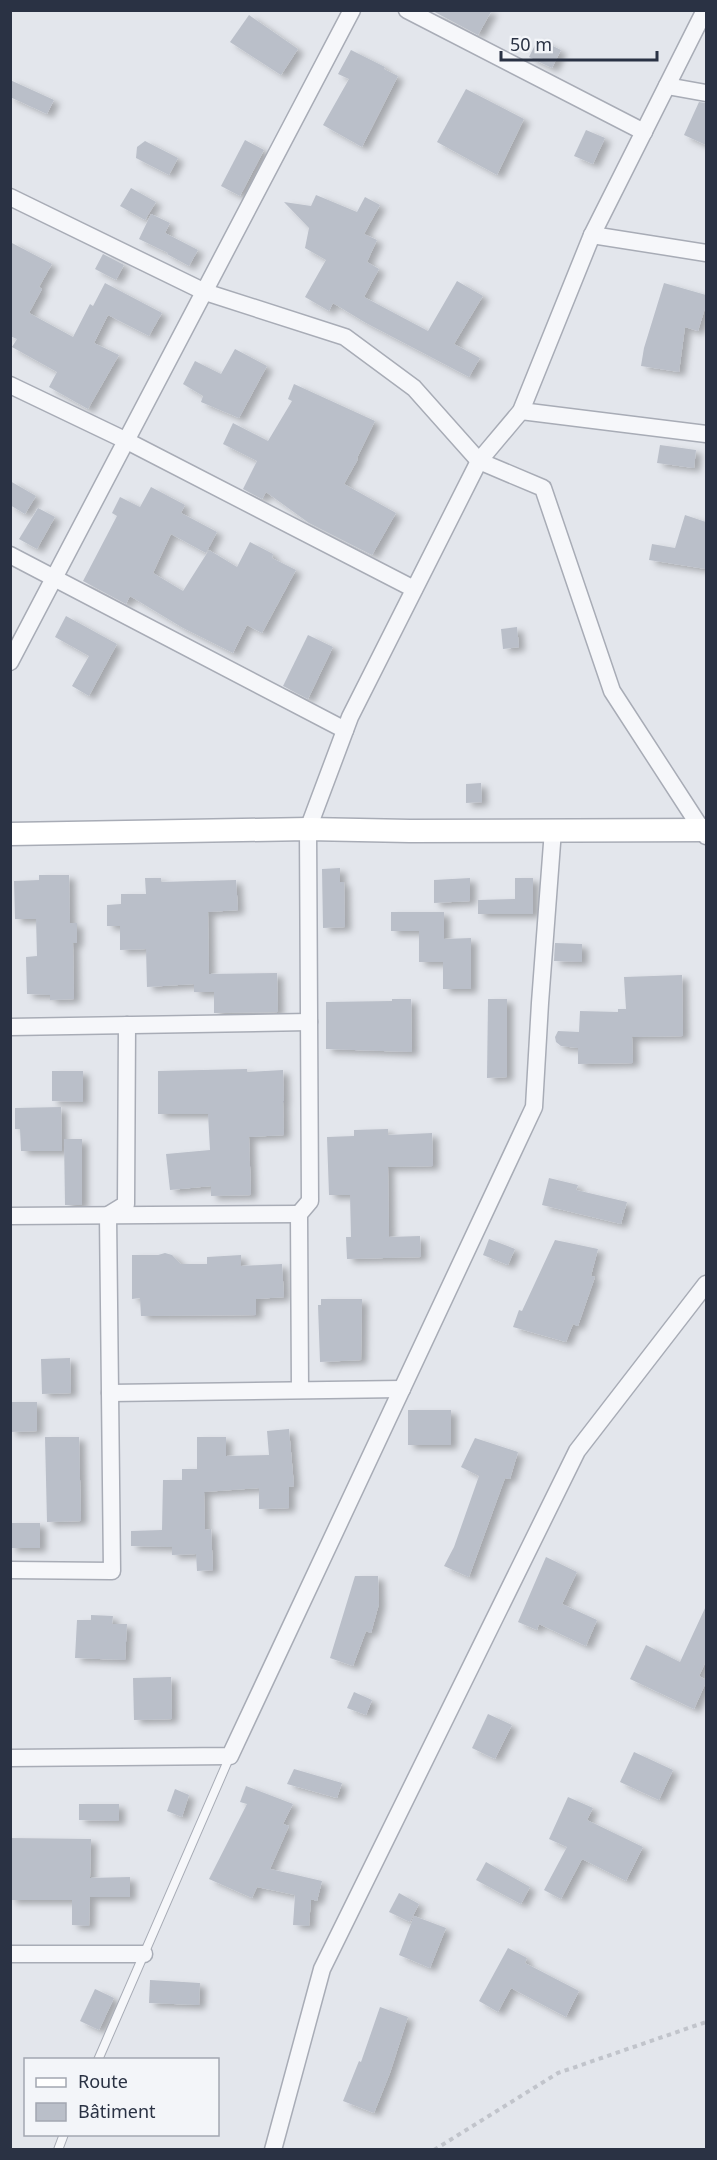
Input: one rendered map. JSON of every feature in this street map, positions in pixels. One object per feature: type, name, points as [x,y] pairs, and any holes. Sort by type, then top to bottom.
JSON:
[{"type":"street","points":[[10,662],[352,10]]},
{"type":"street","points":[[407,10],[644,132]]},
{"type":"street","points":[[300,1389],[299,1214],[310,1201],[308,829],[345,730],[479,461],[521,411],[592,235],[705,10]]},
{"type":"street","points":[[667,86],[706,93]]},
{"type":"street","points":[[10,197],[205,292],[345,337],[414,388],[479,461],[543,488],[612,691],[705,832]]},
{"type":"street","points":[[592,235],[706,252]]},
{"type":"street","points":[[10,385],[127,441],[414,589]]},
{"type":"street","points":[[521,411],[706,434]]},
{"type":"street","points":[[10,555],[345,730]]},
{"type":"street","points":[[10,834],[308,829],[705,832]]},
{"type":"street","points":[[10,1758],[230,1756],[534,1107],[553,830]]},
{"type":"street","points":[[10,1027],[309,1022]]},
{"type":"street","points":[[108,1215],[126,1204],[127,1025]]},
{"type":"street","points":[[10,1216],[299,1214]]},
{"type":"street","points":[[10,1570],[112,1571],[108,1215]]},
{"type":"street","points":[[273,2150],[322,1969],[577,1451],[706,1284]]},
{"type":"street","points":[[110,1394],[402,1389]]},
{"type":"street","points":[[10,1954],[144,1954]]},
{"type":"lane","points":[[99,2058],[230,1756]]},
{"type":"path","points":[[434,2150],[558,2073],[706,2022]]},
{"type":"building","points":[[431,10],[492,10],[478,35]]},
{"type":"building","points":[[249,15],[298,49],[281,75],[230,42]]},
{"type":"building","points":[[538,39],[561,50],[552,68],[529,57]]},
{"type":"building","points":[[351,50],[398,76],[362,147],[323,125],[349,79],[338,74]]},
{"type":"building","points":[[10,80],[54,100],[47,114],[10,97]]},
{"type":"building","points":[[466,89],[524,119],[497,175],[437,142]]},
{"type":"building","points":[[699,102],[706,103],[706,145],[684,135]]},
{"type":"building","points":[[586,130],[605,138],[593,164],[574,156]]},
{"type":"building","points":[[245,140],[264,150],[240,196],[221,186]]},
{"type":"building","points":[[145,141],[178,158],[169,175],[136,158],[137,147]]},
{"type":"building","points":[[131,188],[156,202],[145,220],[120,206]]},
{"type":"building","points":[[316,195],[357,212],[365,197],[380,205],[364,234],[377,240],[367,262],[379,269],[364,297],[428,331],[457,281],[483,296],[454,344],[480,358],[469,377],[333,303],[329,311],[305,297],[326,260],[305,248],[309,228],[284,202],[311,206]]},
{"type":"building","points":[[151,214],[170,223],[165,233],[198,250],[189,266],[139,239]]},
{"type":"building","points":[[10,242],[52,264],[39,287],[42,289],[29,313],[73,337],[90,304],[93,306],[105,283],[162,313],[149,336],[108,315],[94,343],[119,355],[88,409],[49,387],[57,372],[12,347],[17,339],[10,336]]},
{"type":"building","points":[[103,254],[124,265],[116,280],[95,269]]},
{"type":"building","points":[[664,283],[706,295],[706,305],[698,331],[685,327],[679,372],[641,366],[644,348]]},
{"type":"building","points":[[235,349],[267,366],[239,418],[201,402],[203,396],[183,384],[195,361],[221,374]]},
{"type":"building","points":[[294,384],[375,421],[344,484],[396,513],[372,555],[309,523],[266,492],[262,499],[243,489],[257,461],[223,444],[233,423],[268,441],[292,401],[288,399]]},
{"type":"building","points":[[660,445],[696,450],[694,468],[657,463]]},
{"type":"building","points":[[10,481],[36,496],[25,514],[10,505]]},
{"type":"building","points":[[151,487],[185,505],[181,513],[217,532],[206,553],[171,534],[153,573],[183,591],[209,550],[237,567],[250,542],[273,554],[272,558],[296,570],[262,633],[247,625],[233,653],[183,628],[130,596],[126,604],[83,581],[117,516],[112,513],[120,497],[140,507]]},
{"type":"building","points":[[38,508],[55,517],[37,549],[19,539]]},
{"type":"building","points":[[685,515],[706,522],[706,569],[649,560],[652,544],[675,548]]},
{"type":"building","points":[[66,616],[117,644],[89,696],[72,686],[89,656],[55,637]]},
{"type":"building","points":[[517,627],[519,647],[503,649],[501,629]]},
{"type":"building","points":[[308,635],[333,647],[308,699],[283,686]]},
{"type":"building","points":[[481,783],[482,802],[466,803],[466,784]]},
{"type":"building","points":[[340,868],[340,882],[344,882],[345,927],[323,928],[322,869]]},
{"type":"building","points":[[39,875],[69,875],[70,923],[77,923],[77,943],[73,943],[74,999],[50,1000],[50,995],[27,994],[26,957],[37,956],[36,919],[15,919],[14,881],[39,880]]},
{"type":"building","points":[[145,878],[161,878],[161,882],[236,880],[238,910],[208,912],[209,974],[277,973],[278,1012],[214,1013],[214,992],[194,992],[194,984],[147,987],[146,949],[120,950],[120,926],[107,926],[107,905],[121,904],[121,894],[146,894]]},
{"type":"building","points":[[470,878],[470,901],[434,903],[434,880]]},
{"type":"building","points":[[515,878],[533,878],[533,914],[478,914],[478,900],[515,899]]},
{"type":"building","points":[[391,912],[444,912],[444,939],[471,938],[471,989],[443,989],[443,962],[419,962],[419,931],[391,931]]},
{"type":"building","points":[[555,943],[582,944],[582,962],[554,961]]},
{"type":"building","points":[[682,975],[683,1036],[632,1037],[633,1063],[578,1064],[578,1048],[561,1046],[556,1042],[555,1037],[558,1031],[579,1032],[580,1011],[618,1012],[618,1009],[626,1009],[624,977]]},
{"type":"building","points":[[392,999],[411,999],[412,1052],[326,1049],[326,1002],[392,1001]]},
{"type":"building","points":[[488,999],[507,999],[507,1077],[487,1078]]},
{"type":"building","points":[[247,1069],[247,1072],[283,1070],[284,1101],[284,1135],[249,1137],[251,1195],[211,1196],[211,1186],[170,1190],[166,1154],[210,1150],[208,1114],[158,1114],[158,1071]]},
{"type":"building","points":[[52,1071],[83,1071],[83,1102],[52,1101]]},
{"type":"building","points":[[61,1107],[62,1151],[21,1151],[20,1129],[15,1129],[15,1108]]},
{"type":"building","points":[[388,1129],[388,1135],[432,1133],[433,1166],[388,1167],[389,1237],[420,1236],[421,1257],[347,1259],[346,1237],[351,1237],[350,1195],[329,1195],[327,1137],[354,1136],[354,1130]]},
{"type":"building","points":[[64,1139],[82,1139],[82,1205],[65,1205]]},
{"type":"building","points":[[549,1178],[578,1185],[576,1190],[627,1202],[621,1224],[542,1205]]},
{"type":"building","points":[[489,1239],[515,1249],[508,1265],[483,1255]]},
{"type":"building","points":[[555,1240],[598,1249],[591,1276],[595,1277],[578,1326],[573,1324],[566,1342],[513,1327],[519,1310],[522,1311]]},
{"type":"building","points":[[165,1253],[172,1255],[181,1264],[207,1264],[207,1257],[241,1255],[241,1266],[282,1264],[284,1297],[256,1299],[256,1315],[141,1316],[140,1298],[132,1299],[132,1255]]},
{"type":"building","points":[[321,1299],[362,1299],[361,1360],[320,1362],[318,1305],[321,1305]]},
{"type":"building","points":[[70,1358],[71,1393],[42,1394],[41,1359]]},
{"type":"building","points":[[10,1402],[37,1402],[37,1431],[10,1432]]},
{"type":"building","points":[[408,1410],[451,1410],[451,1445],[408,1445]]},
{"type":"building","points":[[289,1429],[294,1486],[289,1487],[289,1508],[259,1509],[259,1488],[204,1492],[205,1530],[211,1529],[213,1570],[197,1571],[196,1554],[172,1555],[172,1547],[131,1546],[131,1531],[162,1530],[163,1480],[182,1480],[182,1469],[197,1469],[197,1437],[226,1437],[226,1456],[269,1455],[267,1431]]},
{"type":"building","points":[[45,1437],[79,1437],[81,1521],[47,1522]]},
{"type":"building","points":[[475,1438],[518,1452],[510,1479],[505,1478],[469,1577],[444,1566],[454,1547],[479,1476],[461,1467]]},
{"type":"building","points":[[10,1523],[40,1523],[40,1548],[10,1548]]},
{"type":"building","points":[[546,1557],[577,1572],[562,1604],[597,1620],[586,1646],[539,1624],[537,1630],[518,1622]]},
{"type":"building","points":[[355,1576],[378,1576],[379,1604],[371,1633],[366,1631],[353,1666],[330,1658]]},
{"type":"building","points":[[706,1606],[706,1661],[699,1676],[706,1682],[694,1709],[630,1679],[646,1645],[680,1662]]},
{"type":"building","points":[[91,1615],[113,1616],[112,1624],[127,1624],[125,1660],[75,1658],[77,1620],[91,1620]]},
{"type":"building","points":[[171,1677],[172,1719],[134,1720],[133,1678]]},
{"type":"building","points":[[354,1692],[372,1700],[366,1715],[347,1708]]},
{"type":"building","points":[[488,1714],[512,1725],[495,1759],[472,1748]]},
{"type":"building","points":[[634,1752],[673,1770],[659,1800],[620,1782]]},
{"type":"building","points":[[294,1769],[342,1783],[337,1798],[287,1784]]},
{"type":"building","points":[[246,1786],[293,1804],[283,1824],[289,1826],[270,1869],[322,1881],[317,1901],[311,1899],[309,1926],[293,1925],[295,1895],[257,1887],[252,1898],[209,1879],[247,1804],[240,1802]]},
{"type":"building","points":[[175,1789],[189,1795],[182,1817],[167,1811]]},
{"type":"building","points":[[568,1797],[593,1808],[587,1820],[643,1847],[626,1881],[582,1859],[561,1899],[544,1890],[567,1847],[549,1839]]},
{"type":"building","points":[[79,1804],[119,1804],[119,1821],[79,1820]]},
{"type":"building","points":[[10,1838],[91,1839],[90,1878],[130,1877],[130,1897],[90,1897],[89,1926],[72,1925],[72,1900],[10,1900]]},
{"type":"building","points":[[486,1862],[530,1887],[521,1904],[476,1880]]},
{"type":"building","points":[[399,1893],[419,1904],[410,1922],[389,1912]]},
{"type":"building","points":[[414,1916],[446,1928],[430,1968],[399,1955]]},
{"type":"building","points":[[508,1948],[527,1958],[525,1963],[579,1991],[566,2017],[511,1988],[498,2012],[479,2001]]},
{"type":"building","points":[[150,1980],[200,1983],[199,2005],[149,2003]]},
{"type":"building","points":[[95,1989],[114,1998],[99,2030],[80,2021]]},
{"type":"building","points":[[380,2007],[408,2017],[374,2113],[343,2101],[359,2061],[361,2062]]}]
